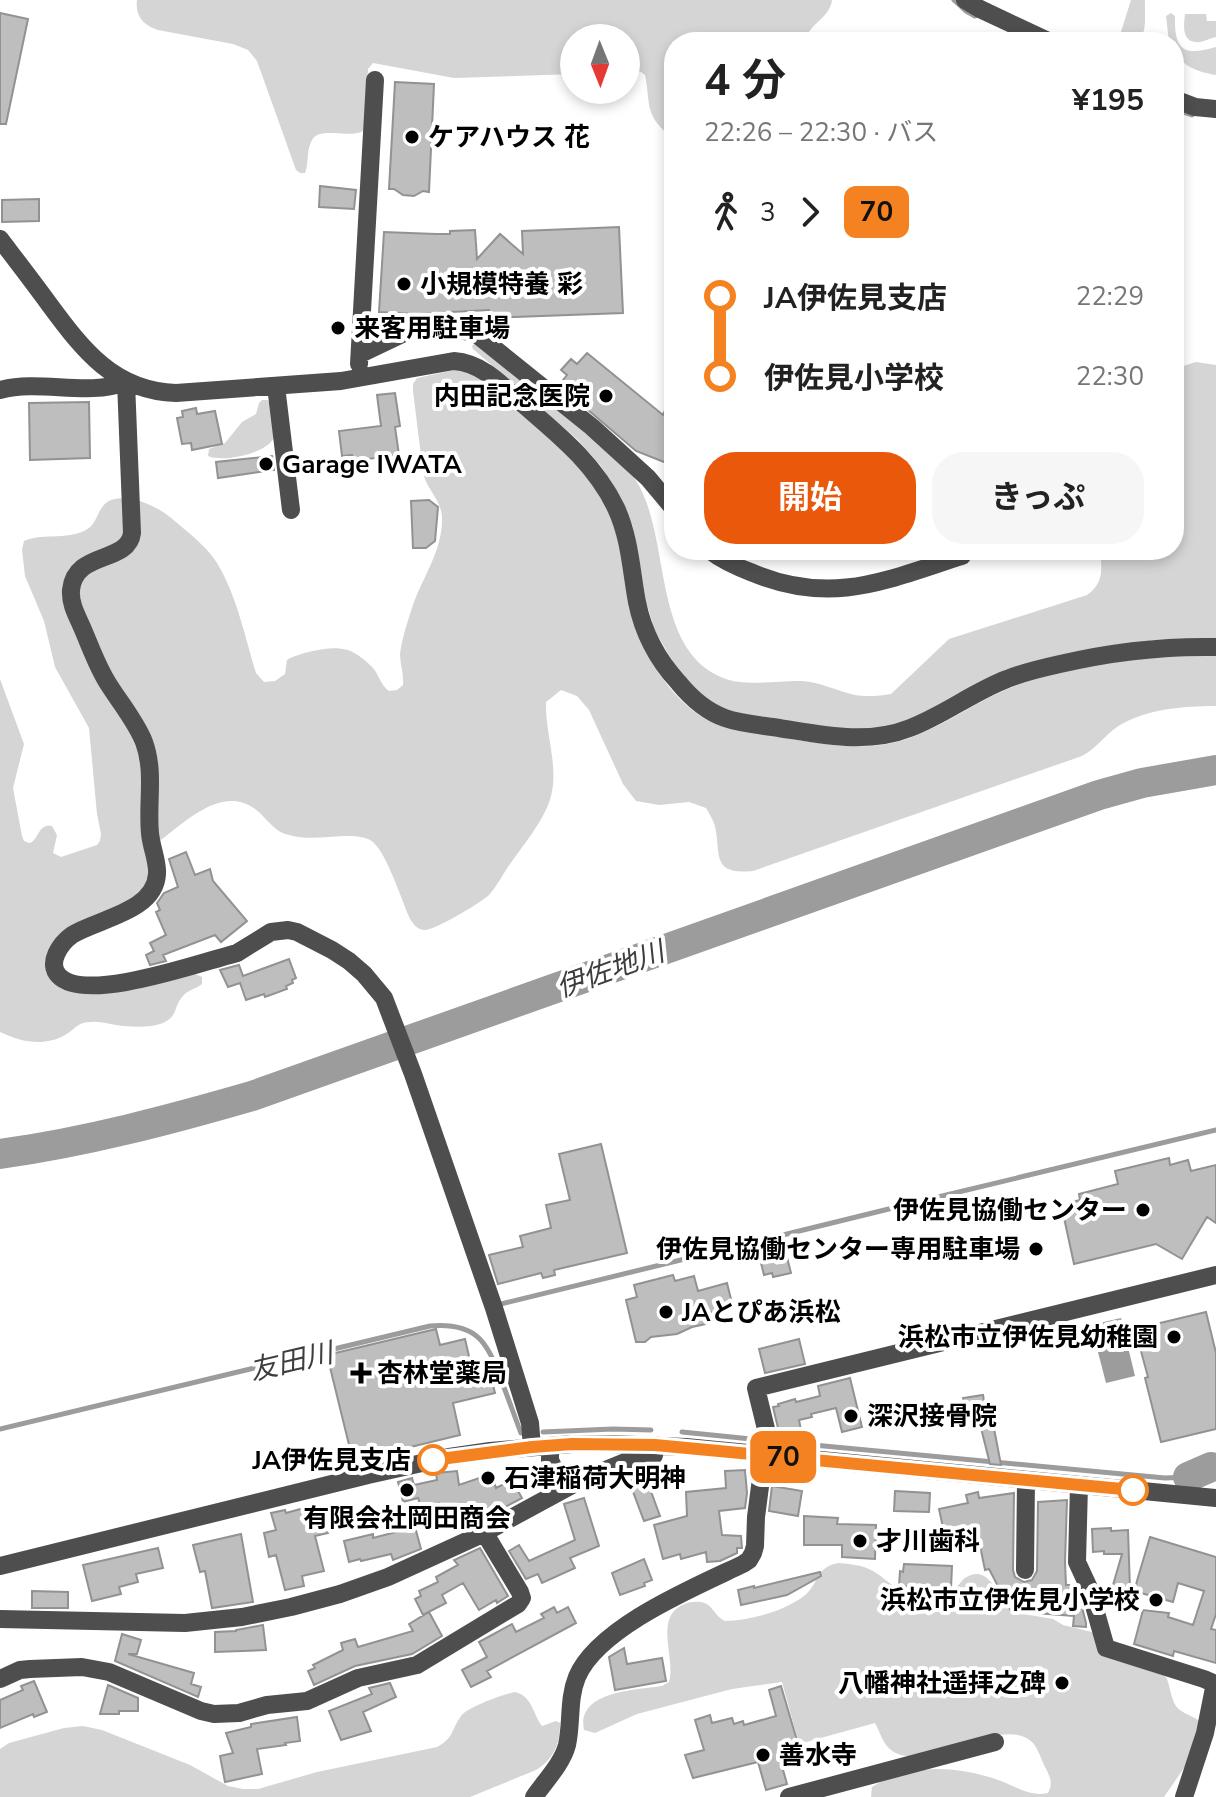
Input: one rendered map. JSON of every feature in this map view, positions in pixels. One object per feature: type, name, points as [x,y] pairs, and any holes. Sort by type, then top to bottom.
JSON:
[{"type":"street","points":[[965,0],[1029,32]]},
{"type":"street","points":[[361,378],[375,80]]},
{"type":"street","points":[[1184,103],[1216,109]]},
{"type":"street","points":[[0,239],[78,342],[103,366],[126,382],[150,391],[176,393],[361,378],[443,363],[465,362],[485,371],[572,446],[603,483],[618,511],[628,542],[639,611],[654,649],[693,699],[727,719],[844,738],[887,735],[927,721],[1007,679],[1036,670],[1128,652],[1216,647]]},
{"type":"street","points":[[360,354],[423,324],[475,333],[592,427],[648,478],[664,497]]},
{"type":"street","points":[[0,390],[26,386],[98,389],[126,382]]},
{"type":"street","points":[[126,382],[131,541],[126,548],[87,563],[73,581],[70,592],[98,666],[144,742],[151,777],[150,837],[157,877],[145,899],[65,941],[55,958],[54,968],[59,976],[77,984],[123,983],[237,953],[271,932],[288,930],[315,940],[349,961],[377,988],[391,1011],[499,1323],[530,1423],[563,1488]]},
{"type":"street","points":[[276,386],[291,510]]},
{"type":"street","points":[[724,560],[769,580],[790,586],[823,589],[855,588],[877,583],[949,560]]},
{"type":"street","points":[[534,1797],[566,1747],[572,1692],[583,1665],[603,1643],[661,1603],[749,1560],[755,1546],[765,1445],[756,1388],[1216,1275]]},
{"type":"street","points":[[0,1619],[185,1623],[242,1617],[340,1594],[388,1577],[484,1532],[563,1488],[604,1470],[654,1455],[655,1445]]},
{"type":"street","points":[[0,1566],[408,1465],[541,1446],[765,1445],[1026,1480],[1216,1498]]},
{"type":"street","points":[[1025,1570],[1026,1480]]},
{"type":"street","points":[[1079,1485],[1077,1562],[1089,1588],[1106,1648],[1204,1679],[1211,1682],[1214,1688],[1205,1733],[1184,1797]]},
{"type":"street","points":[[0,1679],[20,1670],[82,1667],[109,1672],[172,1700],[214,1714],[239,1713],[267,1705],[307,1701],[358,1678],[417,1665],[518,1604],[522,1598],[520,1592],[484,1532]]},
{"type":"street","points":[[789,1797],[995,1742]]},
{"type":"shaded area","points":[[137,0],[832,0],[831,6],[809,32],[664,32],[664,131],[653,117],[645,75],[640,72],[640,24],[560,24],[560,74],[454,78],[373,63],[368,69],[363,131],[316,136],[310,144],[305,173],[296,170],[257,61],[248,50],[233,44],[158,30],[144,23],[139,15]]},
{"type":"shaded area","points":[[1131,0],[1145,0],[1143,32],[1121,32]]},
{"type":"shaded area","points":[[1171,13],[1175,16],[1176,32],[1168,32],[1166,16]]},
{"type":"shaded area","points":[[1185,14],[1206,14],[1207,21],[1216,21],[1216,37],[1198,42],[1188,39],[1184,31]]},
{"type":"shaded area","points":[[1216,47],[1216,75],[1184,63],[1184,48],[1196,51]]},
{"type":"shaded area","points":[[477,344],[558,408],[635,479],[647,503],[674,620],[686,646],[704,667],[737,682],[809,682],[864,696],[891,694],[949,639],[1087,595],[1099,580],[1101,560],[1184,560],[1184,366],[1196,362],[1216,365],[1216,639],[1152,640],[885,727],[845,730],[742,714],[718,706],[699,693],[679,672],[655,631],[646,601],[632,524],[610,479],[578,440],[472,346]]},
{"type":"shaded area","points":[[463,370],[480,378],[540,428],[592,485],[616,530],[655,665],[679,698],[693,711],[716,723],[748,732],[825,744],[859,746],[893,743],[942,723],[1002,691],[1036,679],[1103,664],[1170,657],[1216,656],[1216,706],[1177,708],[1139,716],[1117,727],[1082,756],[753,871],[740,871],[730,870],[720,861],[715,826],[706,808],[689,802],[659,805],[636,801],[623,784],[589,710],[577,696],[561,690],[546,702],[553,764],[553,788],[547,809],[485,899],[437,926],[419,929],[410,919],[384,857],[370,840],[355,836],[296,837],[279,831],[255,809],[242,802],[217,803],[191,817],[158,842],[142,895],[71,930],[55,979],[193,973],[202,977],[202,984],[184,995],[170,1019],[144,1027],[87,1022],[57,1039],[41,1042],[24,1041],[0,1032],[0,679],[24,744],[13,788],[24,841],[32,842],[42,828],[52,826],[57,835],[53,853],[61,857],[97,845],[101,834],[89,728],[55,667],[44,621],[25,576],[24,541],[84,531],[111,500],[129,499],[147,504],[161,511],[202,544],[217,563],[235,603],[256,673],[264,682],[275,681],[285,674],[287,660],[292,657],[337,648],[358,655],[374,669],[389,691],[397,690],[403,685],[400,654],[405,629],[436,552],[442,517],[423,472],[413,384],[417,378]]},
{"type":"shaded area","points":[[262,400],[271,402],[275,430],[272,441],[246,455],[224,458],[208,456],[209,449],[225,443],[242,422],[256,414]]},
{"type":"shaded area","points":[[1121,1318],[1135,1376],[1106,1383],[1091,1325]]},
{"type":"shaded area","points":[[839,1563],[869,1569],[902,1591],[951,1592],[965,1578],[973,1574],[981,1575],[993,1584],[1011,1612],[1053,1619],[1063,1625],[1092,1632],[1096,1639],[1166,1677],[1177,1707],[1199,1721],[1186,1765],[1164,1797],[871,1797],[872,1787],[902,1773],[919,1770],[969,1772],[1035,1794],[1048,1793],[1051,1782],[1035,1745],[1020,1735],[983,1738],[941,1751],[905,1756],[888,1747],[875,1723],[799,1744],[782,1682],[732,1689],[637,1714],[595,1733],[584,1730],[584,1717],[589,1707],[598,1700],[669,1682],[667,1629],[674,1611],[682,1605],[705,1603],[725,1621],[766,1614],[804,1596],[826,1568]]},
{"type":"shaded area","points":[[515,1692],[529,1701],[542,1726],[556,1721],[560,1723],[555,1750],[536,1770],[470,1797],[0,1797],[0,1749],[9,1743],[64,1728],[83,1726],[102,1730],[190,1765],[228,1786],[258,1789],[317,1772],[437,1747],[449,1737],[465,1712],[486,1701]]},
{"type":"building","points":[[0,13],[28,19],[6,124],[0,124]]},
{"type":"building","name":"ケアハウス 花","points":[[395,82],[434,84],[429,192],[423,191],[414,196],[389,189]]},
{"type":"building","points":[[320,186],[356,190],[354,209],[319,207]]},
{"type":"building","points":[[39,199],[39,221],[2,222],[2,200]]},
{"type":"building","points":[[619,227],[623,313],[489,318],[489,310],[413,314],[379,312],[384,232],[450,234],[450,231],[475,230],[477,259],[500,234],[523,254],[522,231]]},
{"type":"building","name":"内田記念医院","points":[[587,353],[663,415],[664,413],[664,462],[636,451],[559,385],[567,375],[561,370],[571,359],[577,364]]},
{"type":"building","points":[[395,393],[400,426],[395,427],[399,455],[353,461],[352,455],[342,456],[339,431],[381,426],[377,395]]},
{"type":"building","points":[[89,402],[90,458],[30,460],[29,403]]},
{"type":"building","points":[[196,408],[197,414],[215,411],[222,444],[192,450],[191,443],[182,444],[177,418],[183,417],[182,411]]},
{"type":"building","points":[[272,456],[274,470],[218,478],[216,462]]},
{"type":"building","points":[[429,500],[438,507],[435,541],[426,548],[413,548],[411,501]]},
{"type":"building","points":[[186,852],[195,875],[210,869],[213,881],[247,921],[221,942],[215,935],[163,955],[166,961],[150,965],[146,955],[154,951],[150,943],[166,935],[156,912],[160,910],[157,903],[164,893],[178,887],[169,859]]},
{"type":"building","points":[[289,959],[296,978],[292,980],[293,983],[286,986],[287,989],[265,997],[264,994],[246,1000],[240,983],[228,987],[220,970],[239,965],[243,976]]},
{"type":"building","points":[[601,1144],[627,1253],[554,1270],[555,1275],[543,1278],[541,1273],[498,1284],[489,1255],[523,1247],[520,1236],[551,1228],[546,1205],[570,1200],[559,1154]]},
{"type":"building","name":"伊佐見協働センター","points":[[1169,1158],[1170,1165],[1188,1160],[1191,1171],[1216,1165],[1216,1223],[1207,1217],[1182,1259],[1156,1244],[1074,1264],[1063,1213],[1071,1211],[1069,1203],[1080,1200],[1079,1194],[1118,1184],[1115,1171]]},
{"type":"building","points":[[784,1245],[791,1273],[773,1277],[772,1273],[764,1275],[758,1251]]},
{"type":"building","name":"JAとぴあ浜松","points":[[673,1275],[675,1281],[694,1276],[698,1291],[727,1283],[733,1307],[704,1314],[706,1324],[677,1334],[636,1342],[626,1300],[637,1297],[634,1285]]},
{"type":"building","points":[[1206,1312],[1216,1353],[1216,1429],[1161,1442],[1135,1329]]},
{"type":"building","points":[[436,1329],[440,1345],[465,1339],[475,1382],[491,1377],[495,1393],[453,1403],[460,1435],[353,1461],[327,1355]]},
{"type":"building","points":[[799,1339],[805,1364],[765,1373],[759,1349]]},
{"type":"building","points":[[850,1378],[862,1427],[842,1432],[836,1408],[799,1420],[802,1435],[779,1432],[773,1407],[795,1399],[796,1402],[820,1396],[818,1386]]},
{"type":"building","points":[[983,1395],[986,1414],[991,1413],[1001,1465],[990,1464],[980,1424],[969,1427],[963,1398]]},
{"type":"building","points":[[745,1470],[745,1508],[719,1511],[722,1535],[741,1536],[742,1548],[737,1548],[737,1553],[720,1561],[707,1562],[706,1552],[681,1559],[680,1554],[663,1559],[654,1525],[687,1516],[686,1492],[726,1488],[725,1471]]},
{"type":"building","points":[[457,1471],[459,1485],[491,1474],[496,1488],[512,1480],[522,1498],[479,1521],[471,1507],[439,1510],[439,1503],[421,1507],[418,1498],[403,1502],[398,1482],[412,1478],[414,1485],[437,1480],[436,1473]]},
{"type":"building","points":[[645,1475],[660,1516],[644,1521],[629,1481]]},
{"type":"building","points":[[772,1486],[802,1491],[798,1516],[769,1511]]},
{"type":"building","points":[[895,1491],[930,1493],[929,1512],[894,1511]]},
{"type":"building","points":[[978,1492],[979,1498],[1014,1493],[1013,1570],[1015,1577],[1024,1582],[1032,1580],[1037,1571],[1038,1502],[1067,1500],[1066,1585],[1074,1585],[1078,1592],[1086,1627],[1073,1626],[1074,1616],[1011,1611],[989,1569],[985,1570],[979,1541],[947,1546],[939,1509],[968,1503],[966,1495]]},
{"type":"building","points":[[584,1498],[599,1546],[570,1558],[575,1568],[542,1583],[538,1574],[526,1579],[509,1551],[519,1545],[529,1561],[575,1540],[564,1504]]},
{"type":"building","points":[[304,1508],[307,1521],[324,1517],[328,1533],[315,1536],[324,1571],[302,1576],[304,1586],[285,1590],[276,1555],[269,1557],[264,1533],[276,1530],[271,1513]]},
{"type":"building","points":[[804,1516],[838,1518],[837,1524],[876,1525],[875,1559],[842,1557],[842,1545],[804,1545]]},
{"type":"building","points":[[415,1527],[421,1549],[393,1560],[391,1554],[349,1562],[344,1541],[373,1534],[373,1538]]},
{"type":"building","points":[[1111,1528],[1111,1531],[1128,1530],[1130,1590],[1113,1585],[1122,1554],[1093,1552],[1092,1529]]},
{"type":"building","points":[[241,1534],[253,1602],[212,1608],[205,1571],[200,1572],[193,1545]]},
{"type":"building","points":[[1150,1537],[1216,1557],[1216,1614],[1211,1629],[1216,1630],[1216,1663],[1174,1651],[1173,1656],[1134,1644],[1143,1610],[1169,1613],[1168,1617],[1193,1625],[1204,1591],[1178,1583],[1173,1602],[1134,1591]]},
{"type":"building","points":[[158,1548],[163,1568],[136,1574],[138,1582],[119,1587],[121,1594],[92,1601],[83,1565]]},
{"type":"building","points":[[480,1548],[508,1596],[479,1610],[463,1583],[442,1595],[446,1603],[423,1615],[415,1599],[421,1596],[419,1591],[438,1582],[436,1577],[458,1565],[454,1560]]},
{"type":"building","points":[[644,1559],[652,1580],[644,1583],[645,1586],[620,1595],[612,1573]]},
{"type":"building","points":[[904,1564],[952,1566],[951,1589],[899,1586]]},
{"type":"building","points":[[820,1572],[821,1576],[787,1595],[741,1605],[738,1590]]},
{"type":"building","points":[[32,1591],[68,1592],[68,1608],[32,1608]]},
{"type":"building","points":[[554,1607],[557,1613],[568,1607],[576,1623],[487,1671],[491,1677],[471,1687],[462,1670],[487,1657],[479,1642],[512,1624],[516,1632],[544,1618],[541,1614]]},
{"type":"building","points":[[429,1612],[442,1636],[412,1654],[355,1666],[314,1685],[308,1671],[315,1668],[313,1665],[343,1650],[341,1643],[355,1639],[358,1647],[413,1631],[409,1624]]},
{"type":"building","points":[[263,1625],[266,1650],[215,1652],[215,1632]]},
{"type":"building","points":[[122,1634],[141,1640],[137,1654],[128,1654],[194,1673],[191,1684],[201,1687],[198,1697],[115,1661]]},
{"type":"building","points":[[624,1648],[627,1664],[662,1658],[666,1681],[615,1690],[609,1657]]},
{"type":"building","points":[[34,1681],[47,1712],[34,1717],[33,1714],[0,1728],[0,1700],[23,1690],[21,1686]]},
{"type":"building","points":[[390,1683],[396,1697],[363,1712],[371,1731],[341,1740],[329,1711],[372,1694],[369,1688]]},
{"type":"building","points":[[108,1685],[138,1698],[138,1711],[100,1714]]},
{"type":"building","points":[[781,1686],[798,1744],[778,1752],[787,1784],[766,1790],[758,1762],[693,1778],[685,1755],[704,1750],[695,1720],[710,1715],[712,1723],[732,1718],[734,1724],[743,1721],[744,1725],[776,1716],[769,1690]]},
{"type":"building","points":[[297,1717],[300,1741],[257,1749],[262,1774],[225,1782],[220,1756],[233,1753],[226,1733],[251,1727],[251,1724]]},
{"type":"waterway","points":[[954,0],[975,16]]},
{"type":"waterway","points":[[1184,112],[1192,115]]},
{"type":"waterway","name":"伊佐地川","points":[[0,1154],[127,1130],[252,1096],[1099,795],[1142,783],[1216,770]]},
{"type":"waterway","points":[[913,1203],[1216,1130]]},
{"type":"waterway","points":[[501,1304],[901,1206]]},
{"type":"waterway","name":"友田川","points":[[0,1429],[430,1326],[445,1326],[469,1331],[485,1345],[521,1433]]},
{"type":"waterway","name":"友田川","points":[[543,1432],[651,1430]]},
{"type":"waterway","name":"友田川","points":[[682,1432],[761,1440]]},
{"type":"waterway","name":"友田川","points":[[771,1441],[1165,1478],[1188,1477]]},
{"type":"waterway","name":"友田川","points":[[1188,1477],[1211,1467]]},
{"type":"bus line","name":"70","points":[[433,1460],[490,1451],[572,1444],[655,1445],[1133,1490]]},
{"type":"place","name":"ケアハウス 花","points":[[412,137]]},
{"type":"place","name":"小規模特養 彩","points":[[404,284]]},
{"type":"place","name":"来客用駐車場","points":[[338,328]]},
{"type":"place","name":"内田記念医院","points":[[606,396]]},
{"type":"place","name":"Garage IWATA","points":[[266,464]]},
{"type":"place","name":"伊佐見協働センター","points":[[1143,1210]]},
{"type":"place","name":"伊佐見協働センター専用駐車場","points":[[1036,1249]]},
{"type":"place","name":"JAとぴあ浜松","points":[[666,1312]]},
{"type":"place","name":"浜松市立伊佐見幼稚園","points":[[1174,1337]]},
{"type":"place","name":"杏林堂薬局","points":[[361,1373]]},
{"type":"place","name":"深沢接骨院","points":[[851,1416]]},
{"type":"place","name":"JA伊佐見支店","points":[[433,1460]]},
{"type":"place","name":"石津稲荷大明神","points":[[488,1478]]},
{"type":"place","name":"有限会社岡田商会","points":[[407,1490]]},
{"type":"place","name":"才川歯科","points":[[860,1541]]},
{"type":"place","name":"浜松市立伊佐見小学校","points":[[1156,1600]]},
{"type":"place","name":"八幡神社遥拝之碑","points":[[1062,1683]]},
{"type":"place","name":"善水寺","points":[[763,1755]]}]
